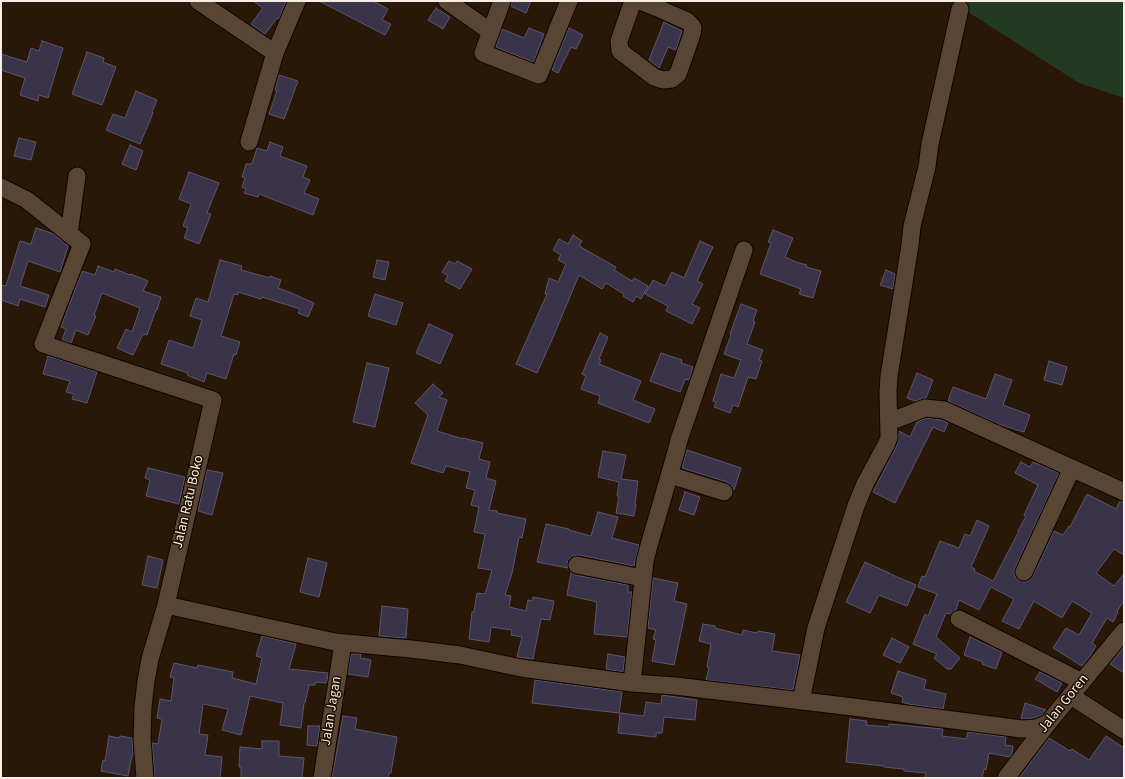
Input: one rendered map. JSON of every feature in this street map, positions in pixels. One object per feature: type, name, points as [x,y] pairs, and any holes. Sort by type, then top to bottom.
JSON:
[{"type":"street","points":[[198,1],[275,53]]},
{"type":"street","points":[[249,142],[275,53],[297,1]]},
{"type":"street","points":[[447,1],[491,32]]},
{"type":"street","points":[[502,1],[483,52],[539,75],[569,1]]},
{"type":"street","points":[[633,1],[619,41],[618,45],[620,50],[650,74],[659,79],[668,80],[678,74],[693,28],[687,21],[664,5],[640,1]]},
{"type":"street","points":[[801,701],[816,628],[861,493],[889,438],[889,380],[912,226],[927,167],[930,144],[960,9]]},
{"type":"street","points":[[68,234],[77,176]]},
{"type":"street","points":[[1,187],[27,200],[68,234]]},
{"type":"street","name":"Jalan Ratu Boko","points":[[68,234],[82,244],[43,344],[213,400],[166,605],[150,659],[146,681],[143,707],[142,739],[145,778]]},
{"type":"street","points":[[632,683],[643,578],[648,549],[679,440],[744,250]]},
{"type":"street","points":[[889,422],[925,408],[944,410],[1124,492]]},
{"type":"street","points":[[1024,572],[1072,468]]},
{"type":"street","points":[[670,475],[724,492]]},
{"type":"street","points":[[577,564],[643,578]]},
{"type":"street","points":[[166,605],[335,642],[460,655],[521,668],[632,683],[675,686],[1022,729],[1036,728],[1048,724]]},
{"type":"street","points":[[959,619],[1082,682]]},
{"type":"street","name":"Jalan Goren","points":[[1006,778],[1124,631]]},
{"type":"street","name":"Jalan Jagan","points":[[322,778],[343,643]]},
{"type":"street","points":[[1071,696],[1124,730]]},
{"type":"street","points":[[1022,729],[1027,732],[1030,737],[1028,750]]},
{"type":"green space","points":[[951,1],[1124,1],[1124,98],[1079,83]]},
{"type":"building","points":[[253,1],[286,1],[279,19],[277,18],[265,34],[251,24],[263,8]]},
{"type":"building","points":[[319,1],[373,1],[388,9],[382,20],[391,24],[385,35]]},
{"type":"building","points":[[512,1],[531,1],[526,13],[511,6]]},
{"type":"building","points":[[436,8],[450,17],[443,29],[428,20]]},
{"type":"building","points":[[664,22],[682,31],[676,50],[668,47],[659,68],[649,60]]},
{"type":"building","points":[[529,28],[544,34],[533,62],[496,47],[502,29],[524,38]]},
{"type":"building","points":[[569,28],[583,35],[576,49],[571,47],[558,73],[552,70]]},
{"type":"building","points":[[42,41],[63,48],[48,98],[39,95],[38,101],[20,95],[25,78],[1,70],[1,54],[27,62],[31,48],[39,51]]},
{"type":"building","points":[[87,52],[104,58],[103,62],[116,67],[102,105],[72,94]]},
{"type":"building","points":[[279,75],[298,81],[284,119],[269,114],[277,91],[275,90]]},
{"type":"building","points":[[136,91],[157,100],[140,144],[106,130],[113,114],[125,118]]},
{"type":"building","points":[[19,138],[36,142],[31,160],[14,156]]},
{"type":"building","points":[[270,142],[283,147],[280,156],[307,166],[303,177],[310,180],[304,193],[319,199],[313,215],[259,194],[258,197],[244,193],[246,189],[242,187],[245,178],[242,177],[246,164],[252,164],[257,148],[267,151]]},
{"type":"building","points":[[130,145],[143,151],[136,170],[122,164]]},
{"type":"building","points":[[189,172],[219,183],[207,213],[211,214],[199,244],[184,238],[188,228],[183,226],[191,204],[179,199]]},
{"type":"building","points":[[36,228],[54,234],[68,246],[60,272],[28,261],[20,286],[49,295],[45,307],[20,299],[18,306],[1,300],[1,285],[6,286],[20,241],[31,244]]},
{"type":"building","points":[[773,230],[793,238],[785,257],[807,265],[806,267],[821,271],[813,298],[799,294],[801,289],[760,274],[771,243],[768,242]]},
{"type":"building","points":[[573,235],[582,241],[579,246],[616,267],[614,270],[632,281],[634,278],[648,286],[641,299],[636,296],[633,302],[623,296],[624,294],[606,283],[602,289],[579,275],[537,373],[516,364],[547,294],[545,294],[549,278],[558,282],[566,264],[558,260],[561,255],[553,250],[559,239],[568,244]]},
{"type":"building","points":[[700,241],[713,247],[697,281],[703,284],[692,304],[700,308],[692,324],[666,311],[668,306],[645,294],[653,280],[665,286],[672,272],[684,278]]},
{"type":"building","points":[[220,260],[242,266],[241,270],[270,278],[270,276],[281,280],[278,288],[314,303],[308,317],[298,313],[300,309],[262,297],[261,299],[238,292],[238,295],[234,294],[221,336],[240,342],[236,355],[234,354],[226,379],[207,373],[204,382],[187,375],[188,373],[161,364],[169,340],[193,348],[202,320],[190,316],[196,298],[208,302]]},
{"type":"building","points":[[377,260],[389,262],[385,280],[373,277]]},
{"type":"building","points":[[449,261],[455,264],[457,261],[472,269],[460,289],[445,281],[448,276],[442,272]]},
{"type":"building","points":[[98,266],[114,272],[115,269],[148,281],[143,291],[161,297],[147,335],[143,334],[133,355],[117,348],[126,329],[132,332],[140,308],[102,293],[94,315],[96,316],[88,335],[76,330],[71,343],[62,340],[66,329],[61,327],[82,271],[95,275]]},
{"type":"building","points":[[886,270],[895,274],[893,289],[880,285]]},
{"type":"building","points":[[375,294],[403,303],[396,325],[368,316]]},
{"type":"building","points":[[741,304],[757,310],[753,321],[755,322],[747,344],[763,350],[759,360],[762,361],[756,379],[748,377],[738,407],[733,405],[730,413],[714,407],[716,402],[713,401],[721,374],[734,378],[741,360],[724,354]]},
{"type":"building","points":[[429,324],[453,335],[440,364],[416,353]]},
{"type":"building","points":[[600,333],[608,337],[599,359],[601,360],[599,364],[641,381],[633,400],[655,409],[649,423],[598,403],[600,396],[581,389],[586,376],[582,374]]},
{"type":"building","points":[[661,353],[682,360],[681,363],[693,367],[689,380],[685,379],[680,392],[650,381]]},
{"type":"building","points":[[48,356],[97,372],[87,403],[72,399],[74,394],[66,392],[70,381],[43,374]]},
{"type":"building","points":[[1049,361],[1067,367],[1062,385],[1044,380]]},
{"type":"building","points":[[367,363],[389,368],[375,427],[353,422]]},
{"type":"building","points":[[917,373],[933,380],[926,398],[915,401],[907,398]]},
{"type":"building","points":[[995,374],[1012,380],[1003,405],[1030,415],[1024,432],[998,424],[948,401],[953,387],[986,399]]},
{"type":"building","points":[[433,384],[443,393],[439,397],[447,400],[437,431],[483,443],[479,459],[490,462],[486,478],[496,481],[489,510],[526,519],[522,538],[519,537],[512,573],[505,595],[511,596],[509,607],[526,611],[528,600],[532,601],[533,597],[554,601],[550,620],[541,619],[533,659],[517,657],[522,637],[511,635],[512,630],[491,627],[489,642],[469,639],[472,612],[474,612],[477,593],[485,594],[492,570],[478,568],[485,534],[474,532],[479,507],[471,505],[475,490],[466,488],[470,472],[446,466],[443,473],[411,463],[428,415],[415,403]]},
{"type":"building","points":[[926,418],[941,420],[948,423],[944,432],[933,427],[895,503],[873,492],[898,442],[899,431],[910,437],[917,422]]},
{"type":"building","points":[[687,450],[741,468],[734,490],[727,482],[682,468]]},
{"type":"building","points":[[603,451],[626,455],[621,479],[638,481],[634,516],[616,513],[619,496],[617,496],[619,482],[598,477]]},
{"type":"building","points":[[1021,462],[1030,467],[1033,462],[1059,473],[1015,568],[1014,573],[1016,578],[1025,582],[1030,580],[1054,531],[1063,535],[1069,526],[1070,527],[1087,494],[1116,509],[1120,501],[1124,502],[1124,555],[1114,549],[1096,573],[1114,586],[1124,574],[1124,601],[1117,611],[1118,612],[1113,622],[1107,618],[1092,643],[1096,646],[1082,666],[1053,648],[1066,628],[1079,635],[1092,613],[1072,601],[1062,618],[1034,601],[1019,629],[1002,621],[1014,599],[991,587],[979,610],[959,600],[956,610],[950,614],[946,613],[936,637],[960,658],[951,669],[947,669],[934,658],[937,654],[913,644],[925,614],[928,616],[937,594],[918,587],[922,576],[925,577],[940,541],[959,548],[965,534],[970,536],[977,520],[989,526],[971,567],[975,569],[974,571],[993,581],[1019,531],[1026,516],[1024,515],[1038,485],[1015,473]]},
{"type":"building","points":[[148,468],[185,477],[179,504],[146,496],[150,480],[145,478]]},
{"type":"building","points":[[207,470],[223,473],[212,515],[198,511]]},
{"type":"building","points":[[685,492],[700,497],[694,515],[679,510]]},
{"type":"building","points":[[598,512],[618,517],[612,538],[639,545],[634,566],[579,555],[573,556],[569,559],[567,563],[568,568],[537,562],[546,524],[591,536]]},
{"type":"building","points":[[148,556],[163,560],[157,588],[142,585]]},
{"type":"building","points":[[308,558],[327,563],[319,597],[300,592]]},
{"type":"building","points":[[865,562],[916,585],[907,606],[879,595],[870,613],[846,602]]},
{"type":"building","points":[[571,573],[628,585],[628,592],[632,592],[627,637],[594,634],[597,602],[567,595]]},
{"type":"building","points":[[653,578],[678,583],[674,601],[687,604],[674,665],[652,661],[656,640],[653,639],[656,630],[648,628]]},
{"type":"building","points":[[382,606],[408,609],[406,638],[379,636]]},
{"type":"building","points":[[703,624],[715,626],[715,628],[742,635],[743,630],[757,633],[758,631],[775,634],[772,651],[800,655],[793,690],[706,680],[711,644],[699,641]]},
{"type":"building","points":[[262,636],[296,644],[289,669],[328,673],[327,683],[315,682],[315,685],[309,685],[304,703],[301,728],[280,725],[283,703],[250,696],[241,735],[222,730],[228,709],[203,704],[199,734],[208,735],[205,755],[222,757],[220,778],[155,778],[152,743],[158,744],[162,719],[157,718],[160,699],[171,701],[174,678],[170,677],[174,663],[197,668],[198,665],[233,672],[232,678],[256,684],[262,658],[256,656]]},
{"type":"building","points":[[970,637],[1002,652],[996,669],[982,664],[983,662],[964,655]]},
{"type":"building","points":[[892,638],[909,647],[900,663],[883,655]]},
{"type":"building","points":[[1123,648],[1124,649],[1124,673],[1110,664]]},
{"type":"building","points":[[351,654],[361,654],[360,658],[371,660],[368,677],[348,674]]},
{"type":"building","points":[[608,654],[625,657],[623,672],[606,669]]},
{"type":"building","points":[[898,671],[926,680],[924,689],[946,694],[943,709],[908,704],[902,702],[903,697],[891,693]]},
{"type":"building","points":[[1040,672],[1062,683],[1057,692],[1035,679]]},
{"type":"building","points":[[535,680],[622,692],[619,713],[532,703]]},
{"type":"building","points":[[662,695],[697,700],[695,720],[664,717],[662,733],[656,733],[656,737],[618,733],[620,713],[644,716],[646,702],[661,704]]},
{"type":"building","points":[[1025,703],[1046,710],[1042,715],[1034,718],[1021,719]]},
{"type":"building","points":[[343,716],[357,718],[355,729],[397,737],[391,773],[389,773],[388,778],[332,778]]},
{"type":"building","points":[[850,719],[867,721],[866,725],[889,727],[889,724],[943,729],[942,736],[966,739],[968,732],[1006,737],[1005,745],[1013,746],[1012,754],[1010,757],[989,753],[986,770],[984,769],[982,778],[925,778],[926,773],[904,771],[904,769],[884,766],[846,762]]},
{"type":"building","points":[[308,726],[320,726],[317,746],[307,745]]},
{"type":"building","points":[[109,736],[132,738],[133,754],[128,776],[101,771],[103,760],[105,761]]},
{"type":"building","points":[[1106,736],[1124,748],[1124,778],[1019,778],[1049,738],[1070,751],[1072,749],[1089,760]]},
{"type":"building","points":[[262,741],[279,741],[279,756],[304,758],[302,778],[241,778],[241,767],[239,767],[240,747],[262,749]]}]
